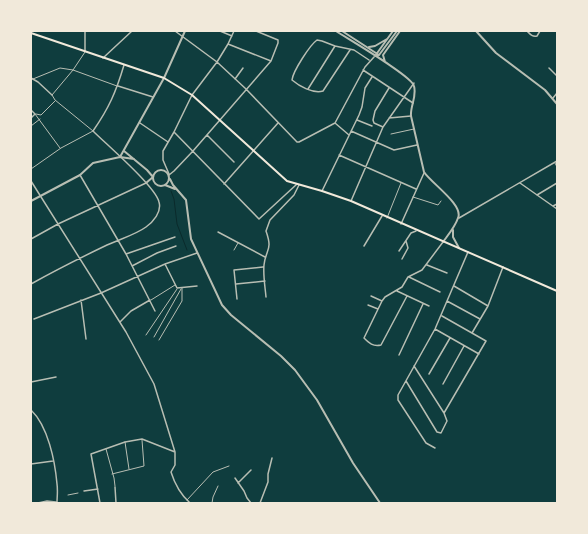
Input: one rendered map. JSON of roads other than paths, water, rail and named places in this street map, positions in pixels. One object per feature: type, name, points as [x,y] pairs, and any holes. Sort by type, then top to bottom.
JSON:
[{"type":"main road","points":[[31,33],[164,78],[192,95],[286,180],[297,185],[322,191],[351,201],[386,218],[557,291]]},
{"type":"street","points":[[52,95],[73,70],[85,51],[85,31]]},
{"type":"street","points":[[103,58],[132,31]]},
{"type":"street","points":[[175,31],[217,62],[246,89],[292,138],[299,142],[335,123],[363,70],[370,60],[378,54],[397,31]]},
{"type":"street","points":[[120,157],[164,78],[185,31]]},
{"type":"street","points":[[220,31],[232,36]]},
{"type":"street","points":[[234,31],[217,62],[192,95],[162,154],[170,179],[186,200],[191,236],[197,253],[225,310],[288,362],[317,400],[370,490],[380,503]]},
{"type":"street","points":[[169,174],[174,171],[193,151],[271,61],[278,40],[256,31]]},
{"type":"street","points":[[336,31],[404,74],[414,83],[415,97],[411,116],[424,172],[428,178],[452,200],[459,213],[459,218]]},
{"type":"street","points":[[342,31],[378,54]]},
{"type":"street","points":[[378,54],[393,31]]},
{"type":"street","points":[[385,62],[383,55],[400,31]]},
{"type":"street","points":[[476,31],[501,58],[533,80],[545,90],[557,104]]},
{"type":"street","points":[[528,32],[534,36],[537,36],[540,31]]},
{"type":"street","points":[[366,46],[372,47],[388,38]]},
{"type":"street","points":[[350,50],[323,91],[308,89],[292,80],[294,74],[317,40],[357,52],[370,60]]},
{"type":"street","points":[[228,44],[271,61]]},
{"type":"street","points":[[308,89],[335,46]]},
{"type":"street","points":[[31,169],[61,148],[92,131],[106,112],[118,86],[124,65]]},
{"type":"street","points":[[31,284],[80,258],[139,231],[151,223],[159,211],[160,204],[157,196],[146,183],[120,157],[52,95],[32,79],[60,68],[73,70],[153,97]]},
{"type":"street","points":[[235,79],[243,68]]},
{"type":"street","points":[[549,68],[557,76]]},
{"type":"street","points":[[363,70],[413,104]]},
{"type":"street","points":[[322,191],[357,120],[362,106],[365,88],[372,77]]},
{"type":"street","points":[[351,201],[383,127],[414,83]]},
{"type":"street","points":[[383,127],[376,125],[373,120],[374,114],[390,88]]},
{"type":"street","points":[[553,98],[557,93]]},
{"type":"street","points":[[31,118],[36,114],[41,115],[56,100]]},
{"type":"street","points":[[31,110],[40,119],[61,148]]},
{"type":"street","points":[[389,118],[411,116]]},
{"type":"street","points":[[31,126],[40,119]]},
{"type":"street","points":[[357,120],[372,126]]},
{"type":"street","points":[[139,122],[168,142]]},
{"type":"street","points":[[224,184],[278,122]]},
{"type":"street","points":[[335,123],[349,136]]},
{"type":"street","points":[[391,134],[414,129]]},
{"type":"street","points":[[351,131],[397,150],[418,145]]},
{"type":"street","points":[[174,132],[259,219],[297,185]]},
{"type":"street","points":[[207,135],[234,162]]},
{"type":"street","points":[[124,151],[147,170],[153,177],[154,181],[159,185],[165,185],[178,190]]},
{"type":"street","points":[[339,155],[416,189]]},
{"type":"street","points":[[31,201],[80,174],[93,163],[120,157],[134,159]]},
{"type":"street","points":[[408,296],[381,345],[376,346],[369,343],[364,338],[382,301],[385,297],[402,287],[408,277],[422,270],[427,265],[442,242],[453,229],[459,218],[556,162],[557,167]]},
{"type":"street","points":[[146,183],[156,172],[162,169],[169,174]]},
{"type":"street","points":[[147,170],[156,172]]},
{"type":"street","points":[[401,224],[424,172]]},
{"type":"street","points":[[80,174],[126,254],[155,311]]},
{"type":"street","points":[[165,185],[170,179]]},
{"type":"street","points":[[31,181],[120,322],[154,384],[174,452],[175,465],[171,472],[175,486],[190,503]]},
{"type":"street","points":[[31,239],[58,224],[146,183],[154,181]]},
{"type":"street","points":[[386,218],[401,183]]},
{"type":"street","points":[[520,183],[557,209]]},
{"type":"street","points":[[537,195],[557,183]]},
{"type":"street","points":[[266,297],[264,267],[265,257],[269,249],[270,241],[266,231],[270,220],[294,195],[297,190],[297,185]]},
{"type":"street","points":[[297,185],[297,190]]},
{"type":"street","points":[[413,197],[438,204],[441,201]]},
{"type":"street","points":[[553,206],[557,204]]},
{"type":"street","points":[[459,213],[463,215]]},
{"type":"street","points":[[364,246],[382,216]]},
{"type":"street","points":[[398,251],[406,241],[412,229]]},
{"type":"street","points":[[453,229],[455,243],[460,249]]},
{"type":"street","points":[[411,233],[416,230]]},
{"type":"street","points":[[218,232],[265,257]]},
{"type":"street","points":[[126,254],[175,237]]},
{"type":"street","points":[[402,259],[408,248],[406,241]]},
{"type":"street","points":[[234,250],[238,243]]},
{"type":"street","points":[[132,266],[176,246]]},
{"type":"street","points":[[435,448],[426,443],[398,400],[398,395],[442,316],[468,252]]},
{"type":"street","points":[[34,319],[101,293],[165,264],[197,253]]},
{"type":"street","points":[[165,264],[177,288]]},
{"type":"street","points":[[427,265],[447,273]]},
{"type":"street","points":[[237,298],[234,270],[264,267]]},
{"type":"street","points":[[472,333],[488,306],[503,267]]},
{"type":"street","points":[[408,277],[440,292]]},
{"type":"street","points":[[236,284],[265,281]]},
{"type":"street","points":[[120,322],[131,311],[176,285]]},
{"type":"street","points":[[146,335],[177,288],[197,286]]},
{"type":"street","points":[[454,286],[488,306]]},
{"type":"street","points":[[154,337],[182,287]]},
{"type":"street","points":[[159,340],[182,301],[182,287]]},
{"type":"street","points":[[397,291],[429,306]]},
{"type":"street","points":[[371,296],[382,301]]},
{"type":"street","points":[[81,300],[86,340]]},
{"type":"street","points":[[447,301],[480,319]]},
{"type":"street","points":[[399,355],[423,304]]},
{"type":"street","points":[[368,305],[378,309]]},
{"type":"street","points":[[442,316],[486,341],[444,413]]},
{"type":"street","points":[[435,329],[479,354]]},
{"type":"street","points":[[429,374],[450,338]]},
{"type":"street","points":[[443,384],[464,346]]},
{"type":"street","points":[[406,381],[437,432],[441,432],[447,421],[444,413],[414,366]]},
{"type":"street","points":[[31,382],[56,377]]},
{"type":"street","points":[[31,410],[44,427],[50,444],[57,485],[56,503],[47,501],[38,503]]},
{"type":"street","points":[[100,503],[92,454],[125,442],[142,439],[174,452]]},
{"type":"street","points":[[112,474],[144,466],[142,439]]},
{"type":"street","points":[[125,442],[129,469]]},
{"type":"street","points":[[105,448],[115,487],[116,503]]},
{"type":"street","points":[[260,503],[268,482],[268,474],[272,458]]},
{"type":"street","points":[[31,464],[53,461]]},
{"type":"street","points":[[187,500],[214,472],[229,466]]},
{"type":"street","points":[[238,483],[250,470]]},
{"type":"street","points":[[235,478],[251,503]]},
{"type":"street","points":[[212,503],[218,486]]},
{"type":"street","points":[[83,491],[98,489]]},
{"type":"street","points":[[68,495],[78,493]]},
{"type":"street","points":[[57,497],[61,496]]},
{"type":"waterway","points":[[171,191],[174,199],[177,224],[187,250]]}]
